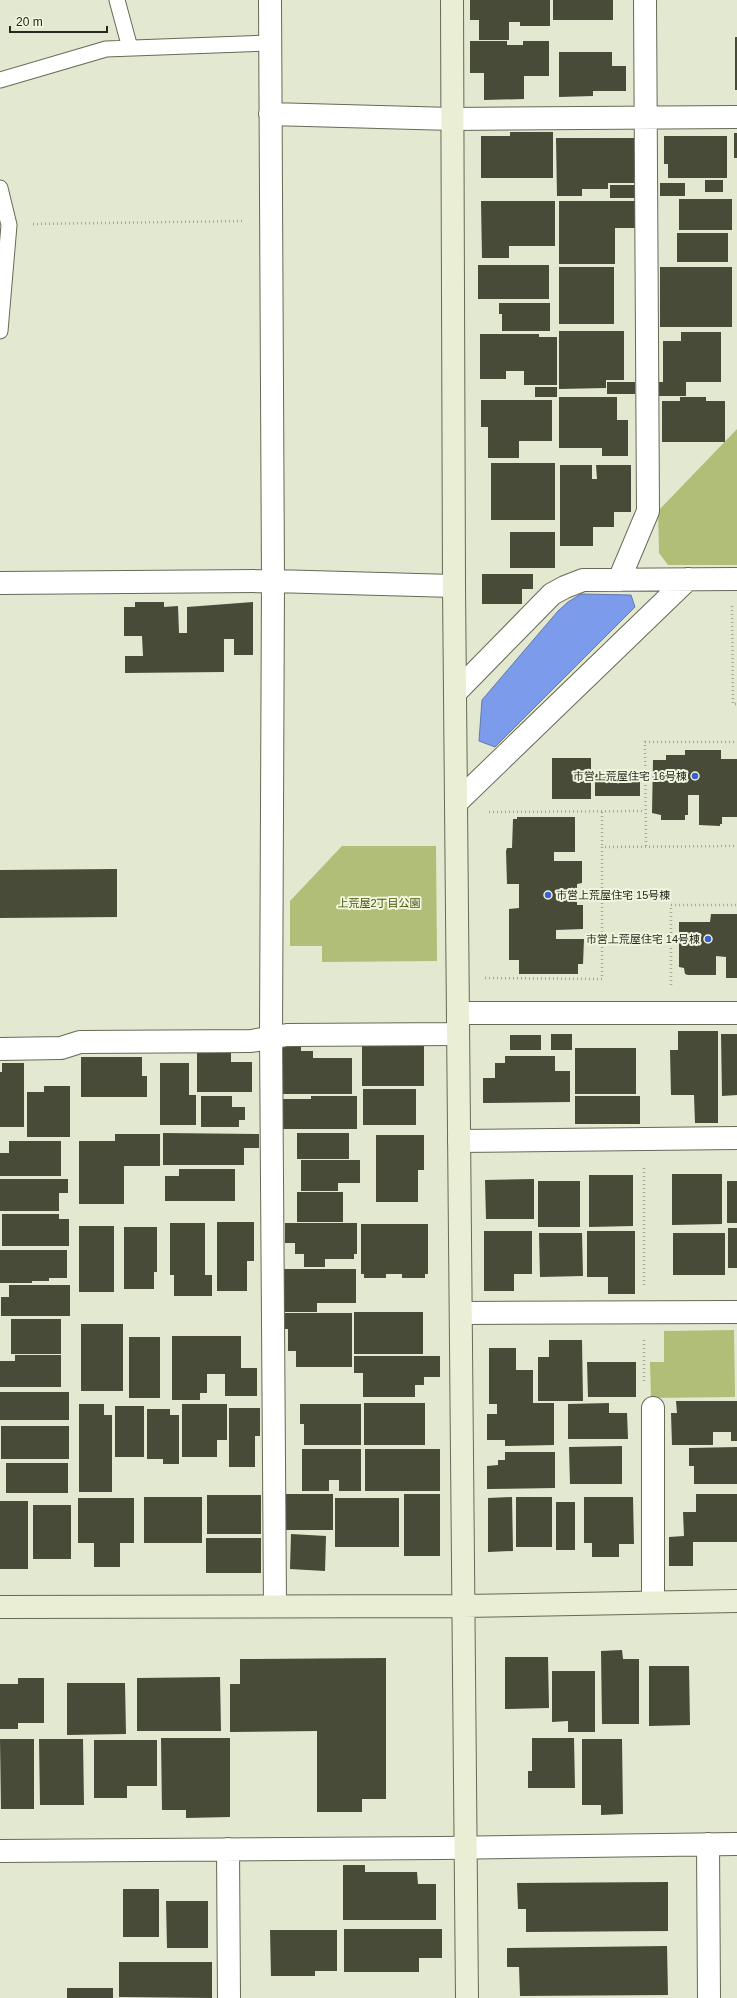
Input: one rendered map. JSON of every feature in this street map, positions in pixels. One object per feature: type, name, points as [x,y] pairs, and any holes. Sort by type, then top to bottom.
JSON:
[{"type":"street","points":[[270,0],[273,581],[271,1037],[275,1605]]},
{"type":"street","points":[[452,0],[454,586],[467,1998]]},
{"type":"street","points":[[619,580],[648,511],[644,0]]},
{"type":"street","points":[[270,114],[452,119],[737,117]]},
{"type":"street","points":[[456,803],[688,579]]},
{"type":"street","points":[[455,693],[552,594],[583,580],[688,579],[735,589]]},
{"type":"street","points":[[0,583],[273,581],[454,586]]},
{"type":"street","points":[[0,1049],[61,1048],[80,1042],[251,1041],[286,1035],[458,1023],[737,1013]]},
{"type":"street","points":[[459,1141],[737,1138]]},
{"type":"street","points":[[461,1313],[737,1312]]},
{"type":"street","points":[[653,1408],[653,1602]]},
{"type":"street","points":[[0,1608],[275,1605],[463,1606],[737,1601]]},
{"type":"street","points":[[708,1844],[709,1998]]},
{"type":"street","points":[[0,1851],[737,1844]]},
{"type":"street","points":[[228,1849],[229,1998]]},
{"type":"lane","points":[[117,0],[130,48]]},
{"type":"lane","points":[[0,80],[106,49],[270,43]]},
{"type":"lane","points":[[0,188],[9,225],[0,329]]},
{"type":"path","points":[[9,225],[270,221]]},
{"type":"path","points":[[735,589],[733,704],[737,704]]},
{"type":"path","points":[[646,846],[645,742],[737,742]]},
{"type":"path","points":[[482,812],[645,811]]},
{"type":"path","points":[[485,978],[602,979],[602,812]]},
{"type":"path","points":[[602,847],[737,846]]},
{"type":"path","points":[[671,990],[671,905],[737,905]]},
{"type":"path","points":[[645,1139],[645,1399],[653,1408]]},
{"type":"green space","points":[[737,429],[737,565],[668,565],[659,553],[658,511]]},
{"type":"green space","name":"上荒屋2丁目公園","points":[[342,846],[436,846],[437,961],[322,962],[322,946],[290,946],[290,901]]},
{"type":"green space","points":[[734,1330],[735,1397],[651,1398],[650,1362],[664,1362],[664,1331]]},
{"type":"water","points":[[581,594],[631,595],[635,607],[495,747],[479,741],[482,700],[558,611],[568,602]]},
{"type":"building","points":[[470,0],[550,0],[550,26],[520,26],[520,22],[509,22],[509,40],[479,40],[479,20],[470,20]]},
{"type":"building","points":[[553,0],[613,0],[613,20],[553,20]]},
{"type":"building","points":[[735,37],[737,37],[737,90],[735,90]]},
{"type":"building","points":[[470,41],[507,41],[507,45],[523,45],[523,41],[549,41],[549,76],[524,76],[524,99],[484,100],[484,73],[470,73]]},
{"type":"building","points":[[559,52],[612,52],[612,66],[626,66],[626,91],[593,91],[593,96],[559,97]]},
{"type":"building","points":[[510,132],[553,132],[553,178],[481,178],[481,136],[510,136]]},
{"type":"building","points":[[734,133],[737,133],[737,158],[734,158]]},
{"type":"building","points":[[664,136],[727,136],[727,178],[668,178],[668,164],[664,164]]},
{"type":"building","points":[[556,138],[634,138],[634,183],[608,183],[608,189],[582,189],[582,196],[557,196]]},
{"type":"building","points":[[705,180],[723,180],[723,192],[705,192]]},
{"type":"building","points":[[660,183],[685,183],[685,196],[660,196]]},
{"type":"building","points":[[610,185],[635,185],[635,198],[610,198]]},
{"type":"building","points":[[679,199],[732,199],[732,230],[679,230]]},
{"type":"building","points":[[481,201],[555,201],[555,246],[509,246],[509,258],[482,258]]},
{"type":"building","points":[[559,201],[636,201],[636,228],[615,228],[615,264],[559,264]]},
{"type":"building","points":[[677,233],[728,233],[728,262],[677,262]]},
{"type":"building","points":[[478,265],[549,265],[549,299],[478,299]]},
{"type":"building","points":[[559,267],[614,267],[614,324],[559,324]]},
{"type":"building","points":[[660,267],[732,267],[732,327],[660,327]]},
{"type":"building","points":[[499,303],[550,303],[550,331],[502,331],[502,314],[499,314]]},
{"type":"building","points":[[559,331],[624,331],[624,380],[606,380],[606,388],[559,389]]},
{"type":"building","points":[[681,332],[721,332],[721,382],[686,382],[686,396],[657,396],[657,382],[663,382],[663,341],[681,341]]},
{"type":"building","points":[[480,334],[539,334],[539,337],[557,337],[557,385],[524,385],[524,371],[506,371],[506,379],[480,379]]},
{"type":"building","points":[[607,382],[635,382],[635,394],[607,394]]},
{"type":"building","points":[[535,387],[557,387],[557,397],[535,397]]},
{"type":"building","points":[[559,397],[617,397],[617,420],[628,420],[628,456],[602,456],[602,448],[559,448]]},
{"type":"building","points":[[680,397],[706,397],[706,401],[725,401],[725,442],[662,442],[662,401],[680,401]]},
{"type":"building","points":[[481,400],[552,400],[552,441],[519,441],[519,458],[488,458],[488,427],[481,427]]},
{"type":"building","points":[[491,463],[555,463],[555,520],[491,520]]},
{"type":"building","points":[[560,465],[592,465],[592,479],[597,479],[596,465],[631,465],[631,512],[614,512],[614,527],[593,527],[593,546],[560,546]]},
{"type":"building","points":[[510,532],[555,532],[555,568],[510,568]]},
{"type":"building","points":[[482,574],[533,574],[533,589],[522,589],[522,604],[482,604]]},
{"type":"building","points":[[135,602],[164,602],[164,607],[178,606],[179,633],[187,633],[187,607],[253,602],[253,655],[234,655],[234,639],[224,639],[224,672],[125,673],[125,656],[143,656],[142,636],[124,636],[124,607],[135,607]]},
{"type":"building","name":"市営上荒屋住宅 16号棟","points":[[685,750],[721,750],[721,759],[737,759],[737,817],[722,817],[722,824],[720,824],[720,826],[699,825],[699,795],[688,795],[688,815],[685,815],[685,820],[661,820],[661,815],[652,813],[653,760],[666,760],[666,755],[685,755]]},
{"type":"building","points":[[552,758],[591,758],[591,799],[552,799]]},
{"type":"building","points":[[595,774],[640,774],[640,796],[595,796]]},
{"type":"building","name":"市営上荒屋住宅 15号棟","points":[[517,817],[575,817],[575,852],[554,852],[554,861],[582,861],[582,883],[577,884],[577,905],[583,905],[583,929],[556,930],[556,939],[584,939],[583,964],[578,964],[578,974],[519,974],[519,960],[509,960],[509,909],[519,908],[519,884],[507,884],[506,851],[507,848],[512,848],[513,819],[517,819]]},
{"type":"building","points":[[117,869],[117,917],[0,918],[0,870]]},
{"type":"building","name":"市営上荒屋住宅 14号棟","points":[[711,914],[737,914],[737,978],[726,978],[726,957],[716,956],[716,975],[688,975],[685,974],[684,968],[679,967],[679,922],[710,922]]},
{"type":"building","points":[[678,1031],[718,1031],[718,1123],[695,1123],[694,1095],[671,1095],[670,1050],[678,1050]]},
{"type":"building","points":[[551,1034],[572,1034],[572,1050],[551,1050]]},
{"type":"building","points":[[721,1034],[737,1034],[737,1095],[722,1096]]},
{"type":"building","points":[[510,1035],[541,1035],[541,1050],[510,1050]]},
{"type":"building","points":[[283,1045],[301,1045],[301,1051],[313,1051],[313,1058],[352,1058],[352,1094],[283,1094]]},
{"type":"building","points":[[362,1046],[424,1046],[424,1086],[362,1086]]},
{"type":"building","points":[[575,1048],[636,1048],[636,1094],[575,1094]]},
{"type":"building","points":[[197,1052],[231,1052],[231,1062],[252,1062],[252,1092],[197,1092]]},
{"type":"building","points":[[505,1056],[555,1056],[555,1071],[570,1071],[570,1102],[483,1103],[483,1078],[495,1078],[495,1063],[505,1063]]},
{"type":"building","points":[[81,1057],[142,1057],[142,1076],[147,1076],[147,1097],[81,1097]]},
{"type":"building","points":[[2,1063],[24,1063],[24,1127],[0,1127],[0,1072],[2,1072]]},
{"type":"building","points":[[160,1063],[189,1063],[189,1095],[196,1095],[196,1125],[160,1125]]},
{"type":"building","points":[[44,1086],[70,1086],[70,1137],[27,1137],[27,1092],[44,1092]]},
{"type":"building","points":[[363,1089],[416,1089],[416,1125],[363,1125]]},
{"type":"building","points":[[201,1096],[232,1096],[232,1107],[245,1107],[245,1120],[239,1120],[239,1127],[201,1127]]},
{"type":"building","points":[[311,1096],[357,1096],[357,1129],[281,1129],[281,1099],[311,1099]]},
{"type":"building","points":[[575,1096],[640,1096],[640,1124],[575,1124]]},
{"type":"building","points":[[163,1133],[259,1134],[259,1148],[244,1148],[244,1165],[163,1165]]},
{"type":"building","points":[[297,1133],[349,1133],[349,1159],[297,1159]]},
{"type":"building","points":[[115,1134],[160,1134],[160,1166],[124,1166],[124,1204],[79,1204],[79,1141],[115,1141]]},
{"type":"building","points":[[376,1135],[424,1135],[424,1170],[418,1170],[418,1202],[376,1202]]},
{"type":"building","points":[[9,1141],[61,1141],[61,1176],[0,1176],[0,1153],[9,1153]]},
{"type":"building","points":[[301,1160],[360,1160],[360,1183],[338,1183],[338,1191],[301,1191]]},
{"type":"building","points":[[179,1169],[235,1169],[235,1201],[165,1201],[165,1176],[179,1176]]},
{"type":"building","points":[[672,1174],[722,1174],[722,1224],[672,1225]]},
{"type":"building","points":[[589,1175],[633,1175],[633,1226],[589,1227]]},
{"type":"building","points":[[0,1179],[68,1179],[68,1193],[59,1193],[59,1211],[0,1211]]},
{"type":"building","points":[[534,1179],[534,1219],[486,1219],[485,1180]]},
{"type":"building","points":[[538,1181],[580,1181],[580,1227],[538,1227]]},
{"type":"building","points":[[727,1181],[737,1181],[737,1223],[727,1223]]},
{"type":"building","points":[[297,1192],[343,1192],[343,1222],[297,1222]]},
{"type":"building","points":[[2,1214],[59,1214],[59,1219],[69,1219],[69,1246],[2,1246]]},
{"type":"building","points":[[217,1222],[254,1222],[254,1261],[247,1261],[247,1291],[217,1291]]},
{"type":"building","points":[[170,1223],[205,1223],[205,1275],[212,1275],[212,1296],[174,1296],[174,1275],[170,1275]]},
{"type":"building","points":[[285,1223],[357,1223],[357,1254],[354,1254],[354,1259],[325,1259],[325,1267],[304,1267],[304,1254],[295,1254],[295,1243],[285,1243]]},
{"type":"building","points":[[361,1224],[428,1224],[428,1274],[425,1274],[425,1278],[402,1278],[402,1274],[386,1274],[386,1278],[364,1278],[364,1274],[361,1274]]},
{"type":"building","points":[[79,1226],[114,1226],[114,1292],[79,1292]]},
{"type":"building","points":[[124,1227],[157,1227],[157,1272],[154,1272],[154,1289],[124,1289]]},
{"type":"building","points":[[728,1228],[737,1228],[737,1268],[728,1268]]},
{"type":"building","points":[[484,1231],[532,1231],[532,1274],[514,1274],[514,1291],[484,1291]]},
{"type":"building","points":[[587,1231],[635,1231],[635,1294],[608,1294],[608,1277],[587,1277]]},
{"type":"building","points":[[539,1233],[582,1233],[583,1276],[540,1277]]},
{"type":"building","points":[[673,1233],[725,1233],[725,1275],[673,1275]]},
{"type":"building","points":[[0,1250],[67,1250],[67,1278],[49,1278],[49,1281],[32,1281],[32,1283],[0,1283]]},
{"type":"building","points":[[284,1269],[356,1269],[356,1303],[317,1303],[317,1312],[284,1312]]},
{"type":"building","points":[[9,1285],[70,1285],[70,1316],[1,1316],[1,1297],[9,1297]]},
{"type":"building","points":[[354,1312],[423,1312],[423,1354],[354,1354]]},
{"type":"building","points":[[284,1313],[352,1313],[352,1367],[296,1367],[296,1351],[288,1351],[288,1329],[284,1329]]},
{"type":"building","points":[[11,1319],[61,1319],[61,1354],[11,1354]]},
{"type":"building","points":[[81,1324],[123,1324],[123,1391],[81,1391]]},
{"type":"building","points":[[172,1336],[241,1336],[241,1368],[257,1368],[257,1396],[225,1396],[225,1374],[207,1374],[207,1393],[200,1393],[200,1400],[172,1400]]},
{"type":"building","points":[[129,1337],[160,1337],[160,1398],[129,1398]]},
{"type":"building","points":[[549,1340],[582,1340],[583,1401],[538,1401],[538,1357],[549,1357]]},
{"type":"building","points":[[489,1348],[516,1348],[516,1370],[533,1370],[533,1403],[554,1403],[554,1445],[505,1446],[505,1440],[487,1440],[487,1414],[497,1414],[497,1404],[489,1404]]},
{"type":"building","points":[[15,1355],[61,1355],[61,1387],[0,1387],[0,1361],[15,1361]]},
{"type":"building","points":[[354,1356],[440,1356],[440,1377],[424,1377],[424,1385],[415,1385],[415,1397],[363,1397],[363,1373],[354,1373]]},
{"type":"building","points":[[587,1362],[636,1362],[636,1397],[588,1397]]},
{"type":"building","points":[[0,1392],[69,1392],[69,1420],[0,1420]]},
{"type":"building","points":[[676,1401],[737,1401],[737,1441],[731,1441],[731,1432],[713,1432],[713,1445],[672,1445],[671,1413],[677,1413]]},
{"type":"building","points":[[364,1403],[425,1403],[425,1445],[364,1445]]},
{"type":"building","points":[[609,1403],[609,1413],[627,1413],[628,1439],[568,1439],[568,1404]]},
{"type":"building","points":[[79,1404],[104,1404],[104,1415],[112,1415],[112,1492],[79,1492]]},
{"type":"building","points":[[182,1404],[227,1404],[227,1440],[217,1440],[217,1457],[182,1457]]},
{"type":"building","points":[[300,1404],[361,1404],[361,1445],[304,1445],[304,1424],[300,1424]]},
{"type":"building","points":[[115,1406],[144,1406],[144,1457],[115,1457]]},
{"type":"building","points":[[229,1408],[260,1408],[260,1436],[255,1436],[255,1467],[229,1467]]},
{"type":"building","points":[[147,1409],[170,1409],[170,1415],[179,1415],[179,1464],[163,1464],[163,1459],[147,1459]]},
{"type":"building","points":[[1,1426],[69,1426],[69,1459],[1,1459]]},
{"type":"building","points":[[622,1446],[622,1484],[570,1484],[569,1447]]},
{"type":"building","points":[[737,1447],[737,1484],[694,1484],[694,1466],[689,1466],[689,1448]]},
{"type":"building","points":[[302,1449],[361,1449],[361,1491],[339,1491],[339,1480],[329,1480],[329,1491],[302,1491]]},
{"type":"building","points":[[365,1449],[440,1449],[440,1491],[365,1491]]},
{"type":"building","points":[[505,1452],[555,1452],[555,1488],[487,1489],[487,1466],[498,1465],[498,1460],[505,1460]]},
{"type":"building","points":[[6,1463],[68,1463],[68,1493],[6,1493]]},
{"type":"building","points":[[286,1494],[333,1494],[333,1530],[286,1530]]},
{"type":"building","points":[[404,1494],[440,1494],[440,1556],[404,1556]]},
{"type":"building","points":[[696,1494],[737,1494],[737,1542],[693,1542],[693,1566],[669,1566],[669,1537],[684,1536],[683,1512],[696,1512]]},
{"type":"building","points":[[207,1495],[261,1495],[261,1534],[207,1534]]},
{"type":"building","points":[[144,1497],[202,1497],[202,1543],[144,1543]]},
{"type":"building","points":[[512,1497],[513,1551],[488,1552],[488,1498]]},
{"type":"building","points":[[516,1497],[552,1497],[552,1547],[516,1547]]},
{"type":"building","points":[[584,1497],[633,1497],[634,1544],[619,1544],[619,1557],[592,1557],[592,1543],[584,1543]]},
{"type":"building","points":[[78,1498],[134,1498],[134,1543],[120,1543],[120,1567],[94,1567],[94,1543],[78,1543]]},
{"type":"building","points":[[335,1498],[399,1498],[399,1547],[335,1547]]},
{"type":"building","points":[[0,1501],[28,1501],[28,1569],[0,1569]]},
{"type":"building","points":[[556,1502],[575,1502],[575,1550],[556,1550]]},
{"type":"building","points":[[33,1505],[71,1505],[71,1559],[33,1559]]},
{"type":"building","points":[[291,1534],[326,1536],[325,1571],[290,1569]]},
{"type":"building","points":[[206,1538],[261,1538],[261,1573],[206,1573]]},
{"type":"building","points":[[622,1650],[623,1659],[639,1659],[639,1724],[602,1724],[601,1651]]},
{"type":"building","points":[[505,1657],[548,1657],[549,1708],[505,1709]]},
{"type":"building","points":[[386,1658],[386,1799],[362,1799],[362,1812],[317,1812],[317,1731],[230,1732],[230,1684],[240,1684],[240,1659]]},
{"type":"building","points":[[649,1666],[689,1666],[690,1725],[649,1726]]},
{"type":"building","points":[[552,1671],[595,1671],[595,1732],[568,1732],[568,1721],[552,1722]]},
{"type":"building","points":[[220,1677],[221,1731],[137,1731],[137,1678]]},
{"type":"building","points":[[18,1678],[44,1678],[44,1723],[18,1723],[18,1729],[0,1729],[0,1684],[18,1684]]},
{"type":"building","points":[[67,1683],[125,1683],[126,1734],[67,1735]]},
{"type":"building","points":[[161,1738],[230,1738],[230,1817],[186,1818],[186,1810],[162,1810]]},
{"type":"building","points":[[532,1738],[574,1738],[575,1788],[528,1788],[528,1771],[532,1771]]},
{"type":"building","points":[[0,1739],[34,1739],[34,1809],[1,1809]]},
{"type":"building","points":[[39,1739],[83,1739],[84,1805],[40,1805]]},
{"type":"building","points":[[582,1739],[622,1739],[623,1814],[601,1815],[601,1805],[582,1805]]},
{"type":"building","points":[[94,1740],[157,1740],[157,1786],[127,1786],[127,1798],[94,1798]]},
{"type":"building","points":[[343,1865],[365,1865],[365,1872],[417,1872],[418,1884],[436,1884],[436,1920],[343,1920]]},
{"type":"building","points":[[668,1882],[668,1931],[526,1932],[526,1909],[518,1909],[517,1883]]},
{"type":"building","points":[[123,1889],[159,1889],[159,1937],[123,1937]]},
{"type":"building","points":[[166,1901],[208,1901],[208,1948],[167,1948]]},
{"type":"building","points":[[344,1929],[442,1929],[442,1958],[419,1958],[419,1972],[344,1972]]},
{"type":"building","points":[[270,1930],[337,1930],[337,1971],[315,1971],[315,1976],[271,1976]]},
{"type":"building","points":[[667,1946],[668,1995],[520,1996],[519,1967],[507,1967],[507,1948]]},
{"type":"building","points":[[119,1962],[212,1962],[212,1998],[119,1997]]},
{"type":"building","points":[[67,1988],[113,1988],[113,1998],[67,1998]]},
{"type":"place","name":"市営上荒屋住宅 16号棟","points":[[695,776]]},
{"type":"place","name":"市営上荒屋住宅 15号棟","points":[[548,895]]},
{"type":"place","name":"市営上荒屋住宅 14号棟","points":[[708,939]]}]
